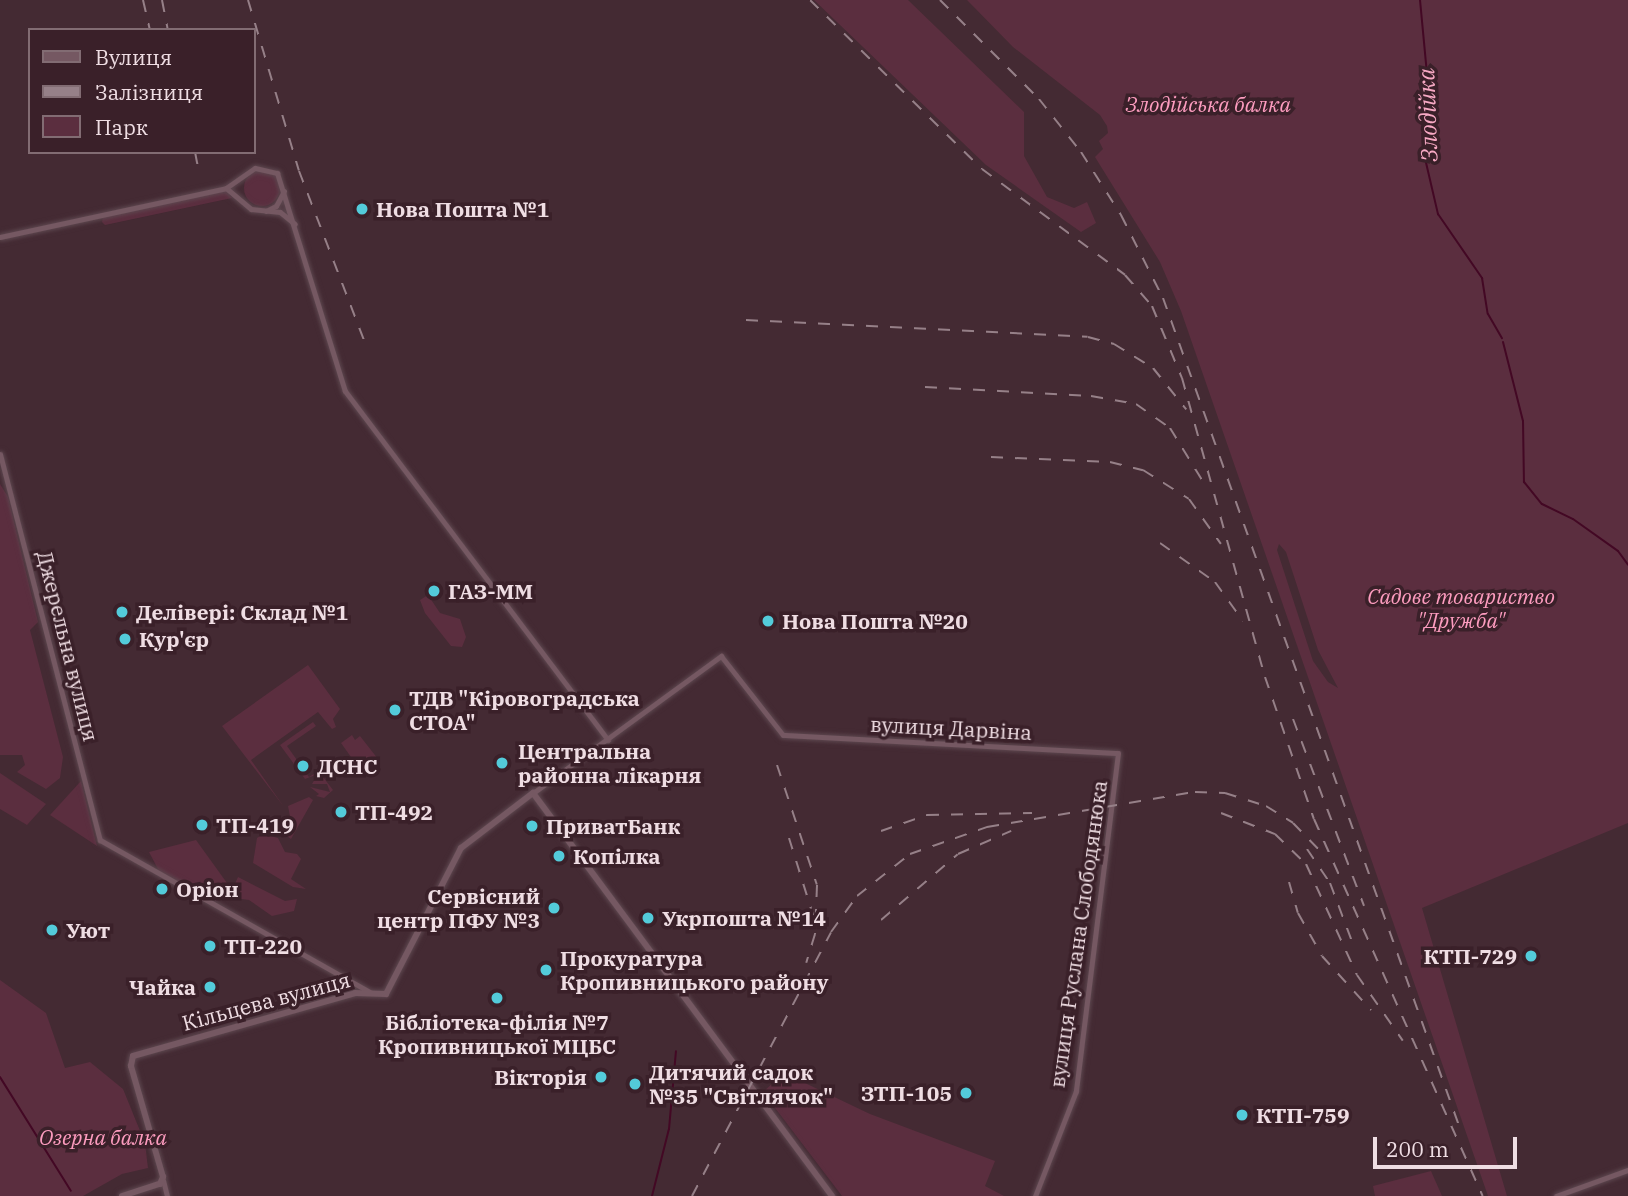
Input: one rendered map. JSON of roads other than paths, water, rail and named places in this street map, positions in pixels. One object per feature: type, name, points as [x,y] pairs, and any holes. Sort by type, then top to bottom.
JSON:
[{"type":"main road","name":"Кільцева вулиця","points":[[163,1180],[131,1058],[329,1000],[382,995],[391,989],[461,848],[533,793]]},
{"type":"main road","points":[[533,793],[832,1196]]},
{"type":"main road","points":[[122,1196],[163,1180]]},
{"type":"street","points":[[0,237],[226,188],[255,168],[271,169],[284,186],[333,357],[358,413],[608,740]]},
{"type":"street","points":[[242,201],[239,188],[244,176]]},
{"type":"street","points":[[263,211],[276,206],[284,186]]},
{"type":"street","points":[[226,188],[242,201],[263,211],[286,215],[298,230]]},
{"type":"street","name":"Джерельна вулиця","points":[[0,454],[97,835],[105,845],[372,994]]},
{"type":"street","name":"Кільцева вулиця","points":[[533,793],[721,656],[783,735]]},
{"type":"street","name":"вулиця Дарвіна","points":[[783,735],[1118,753]]},
{"type":"street","name":"вулиця Руслана Слободянюка","points":[[1035,1196],[1076,1090],[1118,753]]},
{"type":"street","points":[[1556,1196],[1628,1170]]},
{"type":"street","points":[[163,1180],[167,1196]]},
{"type":"waterway","name":"Злодійка","points":[[1420,0],[1428,84],[1424,154],[1438,214],[1482,278],[1488,314],[1502,338]]},
{"type":"waterway","name":"Злодійка","points":[[1503,342],[1523,421],[1524,482],[1542,504],[1573,519],[1618,551],[1628,565]]},
{"type":"waterway","points":[[652,1196],[669,1129],[676,1051]]},
{"type":"waterway","name":"Озерна балка","points":[[0,1077],[71,1191]]},
{"type":"railway","points":[[143,0],[150,28]]},
{"type":"railway","points":[[162,0],[168,28]]},
{"type":"railway","points":[[248,0],[299,171],[364,340]]},
{"type":"railway","points":[[810,0],[982,169],[1125,275],[1152,306],[1182,378],[1265,677],[1314,819],[1483,1196]]},
{"type":"railway","points":[[940,0],[1039,99],[1081,152],[1121,215],[1163,298],[1461,1131]]},
{"type":"railway","points":[[195,154],[198,167]]},
{"type":"railway","points":[[746,320],[1088,337],[1114,344],[1153,368],[1186,409]]},
{"type":"railway","points":[[925,387],[1091,396],[1136,404],[1170,428],[1205,485]]},
{"type":"railway","points":[[991,457],[1110,462],[1143,470],[1189,499],[1221,544]]},
{"type":"railway","points":[[1160,543],[1215,582],[1243,621]]},
{"type":"railway","points":[[1293,719],[1364,906]]},
{"type":"railway","points":[[777,765],[817,885],[815,934],[806,963]]},
{"type":"railway","points":[[692,1196],[831,932],[857,896],[910,854],[987,827],[1195,792],[1225,793],[1266,806],[1293,823],[1324,855]]},
{"type":"railway","points":[[881,831],[927,815],[1032,813]]},
{"type":"railway","points":[[1221,813],[1275,834],[1306,864],[1357,975],[1403,1041]]},
{"type":"railway","points":[[881,920],[958,854],[1011,831]]},
{"type":"railway","points":[[789,838],[813,915]]},
{"type":"railway","points":[[1307,849],[1330,883],[1351,939]]},
{"type":"railway","points":[[1289,882],[1298,913],[1322,956],[1371,1010]]},
{"type":"place","name":"Нова Пошта №1","points":[[362,209]]},
{"type":"place","name":"ГАЗ-ММ","points":[[434,591]]},
{"type":"place","name":"Делівері: Склад №1","points":[[122,612]]},
{"type":"place","name":"Нова Пошта №20","points":[[768,621]]},
{"type":"place","name":"Кур'єр","points":[[125,639]]},
{"type":"place","name":"ТДВ \"Кіровоградська СТОА\"","points":[[395,710]]},
{"type":"place","name":"Центральна районна лікарня","points":[[502,763]]},
{"type":"place","name":"ДСНС","points":[[303,766]]},
{"type":"place","name":"ТП-492","points":[[341,812]]},
{"type":"place","name":"ТП-419","points":[[202,825]]},
{"type":"place","name":"ПриватБанк","points":[[532,826]]},
{"type":"place","name":"Копілка","points":[[559,856]]},
{"type":"place","name":"Оріон","points":[[162,889]]},
{"type":"place","name":"Сервісний центр ПФУ №3","points":[[554,908]]},
{"type":"place","name":"Укрпошта №14","points":[[648,918]]},
{"type":"place","name":"Уют","points":[[52,930]]},
{"type":"place","name":"ТП-220","points":[[210,946]]},
{"type":"place","name":"КТП-729","points":[[1531,956]]},
{"type":"place","name":"Прокуратура Кропивницького району","points":[[546,970]]},
{"type":"place","name":"Чайка","points":[[210,987]]},
{"type":"place","name":"Бібліотека-філія №7 Кропивницької МЦБС","points":[[497,998]]},
{"type":"place","name":"Вікторія","points":[[601,1077]]},
{"type":"place","name":"Дитячий садок №35 \"Світлячок\"","points":[[635,1084]]},
{"type":"place","name":"ЗТП-105","points":[[966,1093]]},
{"type":"place","name":"КТП-759","points":[[1242,1115]]},
{"type":"park label","name":"Злодійська балка","points":[[1208,104]]},
{"type":"park label","name":"Садове товариство \"Дружба\"","points":[[1461,608]]}]
